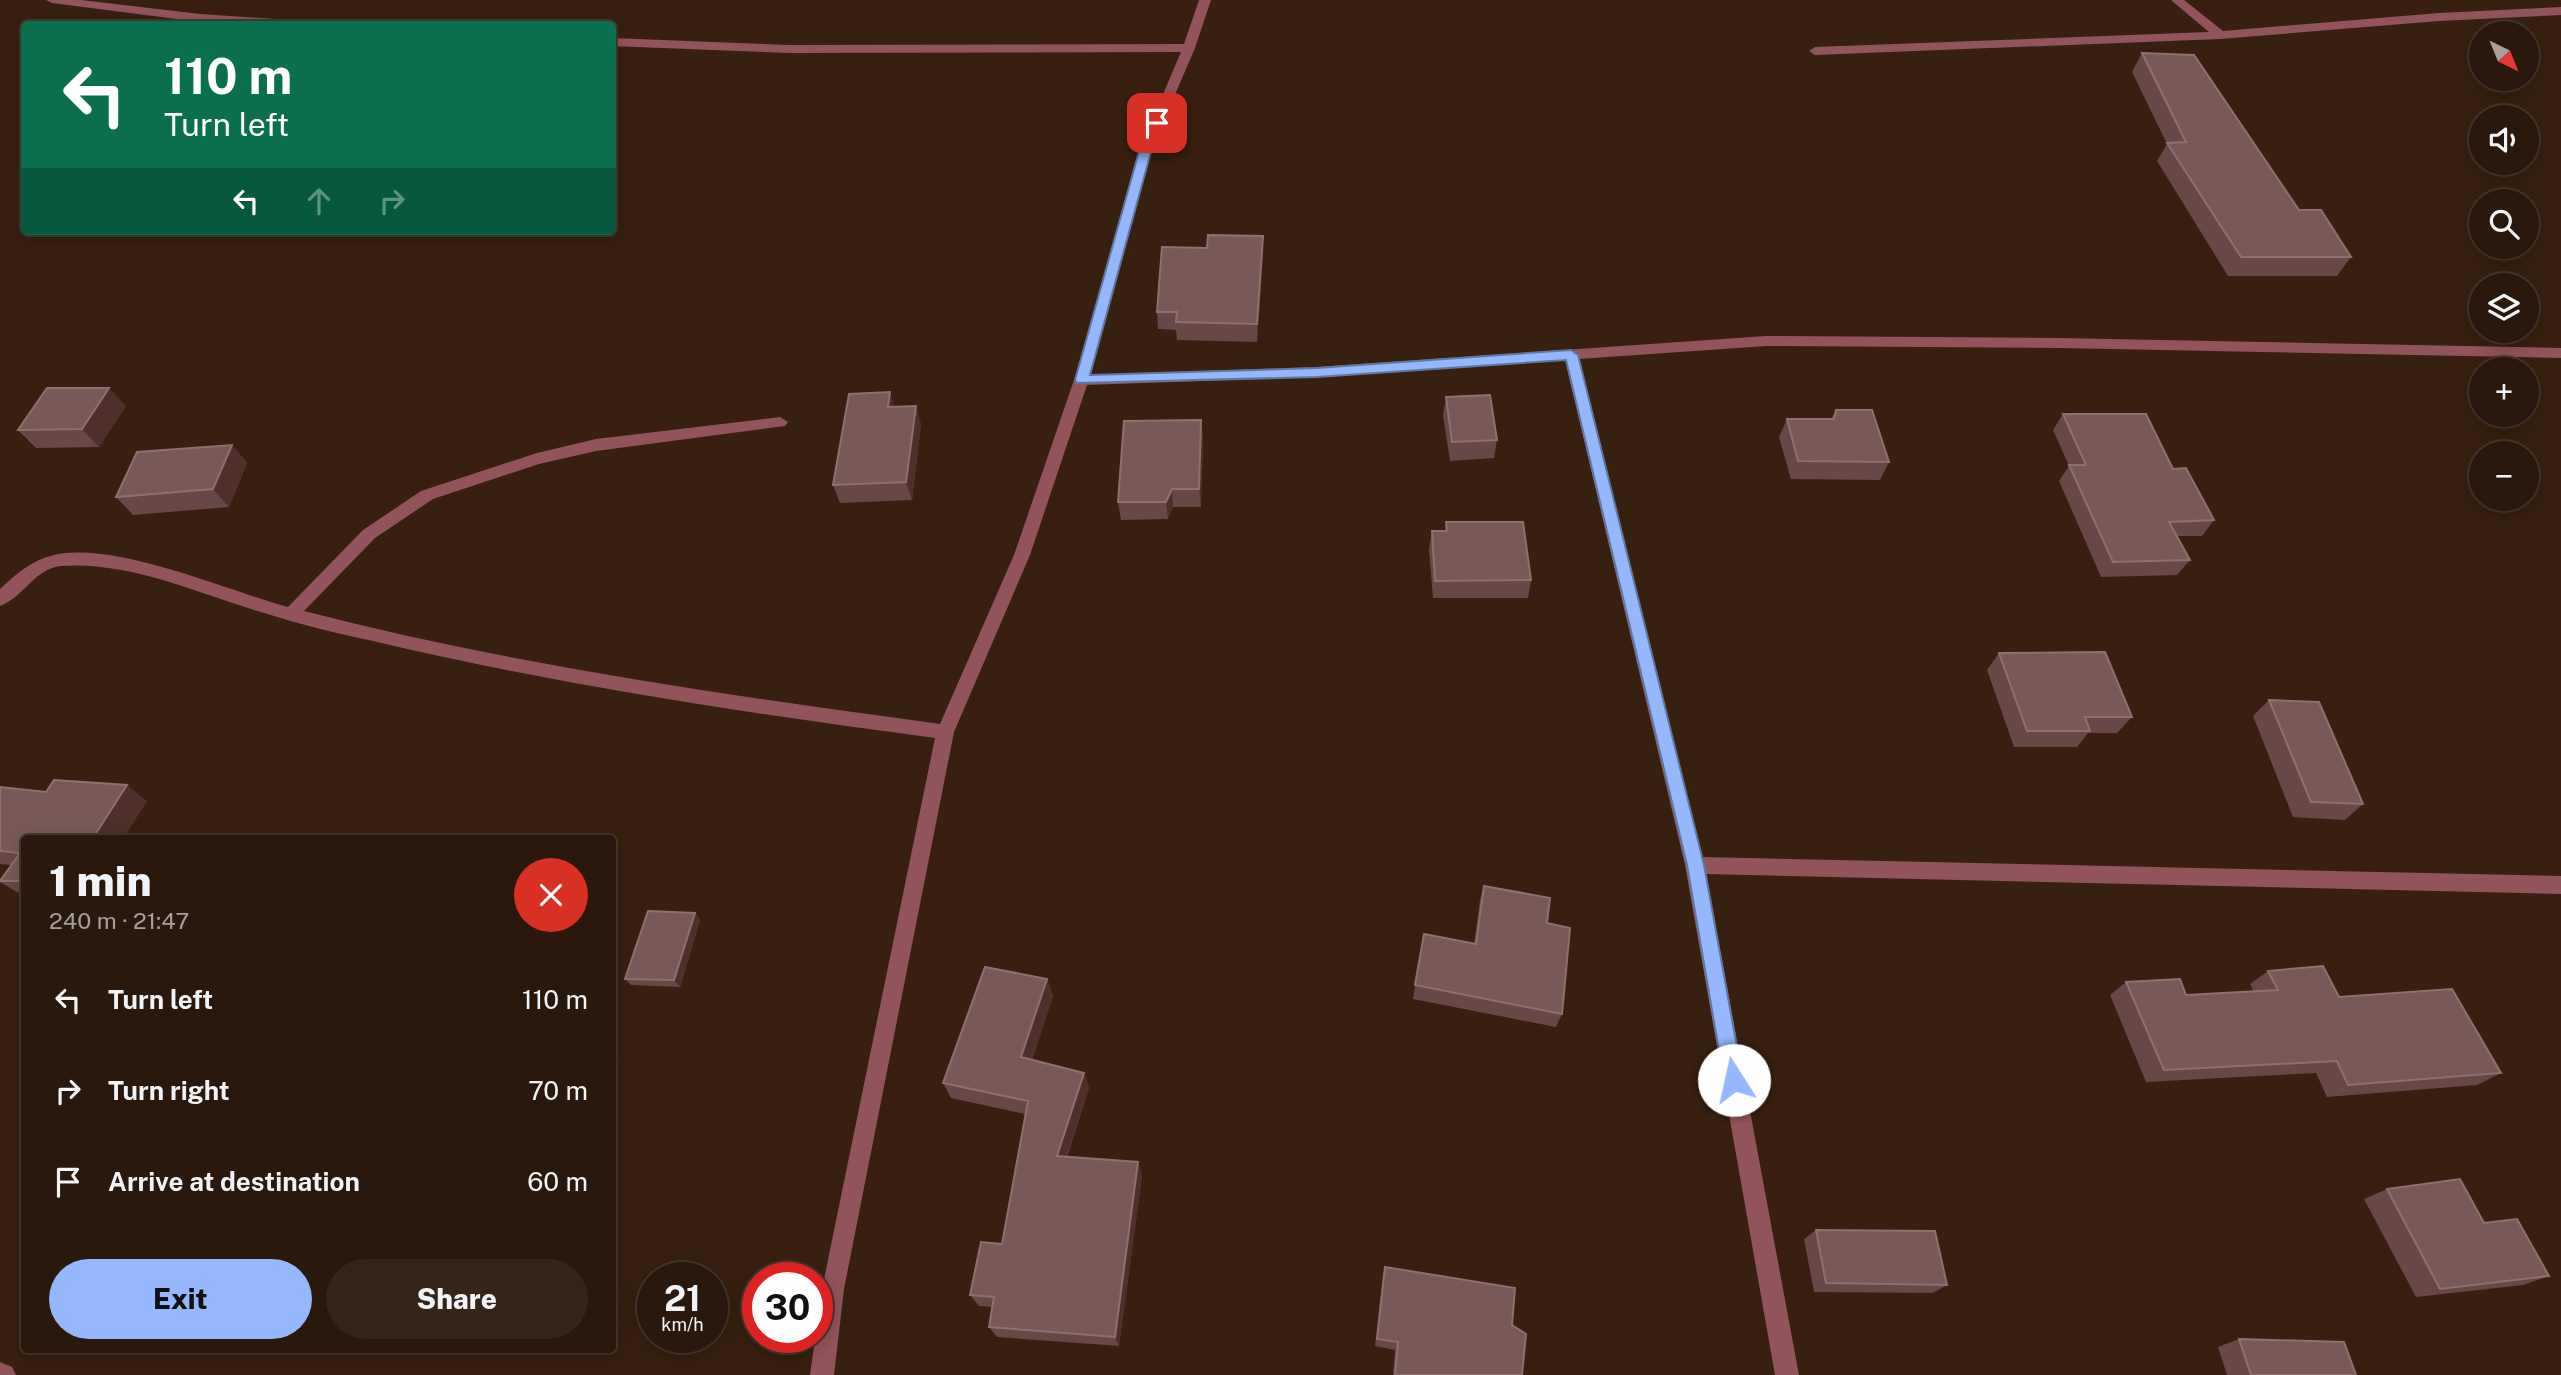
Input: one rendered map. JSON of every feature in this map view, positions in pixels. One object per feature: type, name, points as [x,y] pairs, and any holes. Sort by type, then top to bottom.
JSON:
[{"type":"street","points":[[52,0],[246,21]]},
{"type":"street","points":[[822,1375],[833,1289],[945,732],[1022,555],[1082,380],[1146,148],[1189,48],[1205,0]]},
{"type":"street","points":[[2177,0],[2220,35]]},
{"type":"street","points":[[1815,51],[2220,35],[2439,17],[2561,12]]},
{"type":"street","points":[[616,43],[790,50],[1189,48]]},
{"type":"street","points":[[1082,380],[1317,372],[1766,341],[2060,343],[2561,353]]},
{"type":"street","points":[[1571,355],[1695,865],[1787,1375]]},
{"type":"street","points":[[290,614],[369,534],[426,495],[537,459],[596,445],[780,422]]},
{"type":"street","points":[[0,599],[27,575],[47,564],[59,560],[87,561],[158,572],[290,614],[440,650],[665,694],[945,732]]},
{"type":"street","points":[[1695,865],[2561,885]]},
{"type":"building","points":[[2142,53],[2194,55],[2299,210],[2321,210],[2351,257],[2241,257],[2167,143],[2186,142]]},
{"type":"building","points":[[1208,235],[1263,236],[1257,324],[1176,322],[1177,312],[1157,312],[1162,247],[1207,248]]},
{"type":"building","points":[[47,388],[109,388],[82,429],[18,430]]},
{"type":"building","points":[[890,392],[888,407],[916,406],[906,482],[833,485],[849,394]]},
{"type":"building","points":[[1490,395],[1497,440],[1452,442],[1446,397]]},
{"type":"building","points":[[1836,410],[1872,410],[1889,462],[1798,461],[1787,419],[1834,419]]},
{"type":"building","points":[[2063,414],[2146,414],[2173,469],[2186,468],[2214,520],[2169,522],[2190,560],[2113,562],[2069,465],[2086,465]]},
{"type":"building","points":[[1201,420],[1199,489],[1172,489],[1166,502],[1118,502],[1124,421]]},
{"type":"building","points":[[232,445],[213,489],[116,497],[137,452]]},
{"type":"building","points":[[1446,522],[1523,522],[1531,580],[1435,581],[1432,531],[1447,531]]},
{"type":"building","points":[[2105,652],[2132,717],[2085,717],[2090,731],[2027,731],[1999,653]]},
{"type":"building","points":[[2269,700],[2319,702],[2363,804],[2311,802]]},
{"type":"building","points":[[54,780],[127,785],[95,835],[21,835],[21,881],[0,881],[20,853],[0,851],[0,787],[46,792]]},
{"type":"building","points":[[1484,886],[1550,898],[1547,923],[1570,928],[1562,1014],[1415,985],[1424,934],[1476,944]]},
{"type":"building","points":[[648,911],[695,913],[674,980],[625,979]]},
{"type":"building","points":[[2323,966],[2339,997],[2452,989],[2501,1073],[2348,1085],[2337,1061],[2164,1070],[2126,982],[2180,979],[2186,995],[2278,990],[2268,971]]},
{"type":"building","points":[[985,967],[1047,979],[1021,1057],[1084,1073],[1057,1156],[1138,1162],[1115,1337],[989,1327],[994,1297],[970,1295],[981,1242],[1002,1244],[1028,1101],[943,1083]]},
{"type":"building","points":[[2460,1179],[2484,1223],[2517,1219],[2549,1276],[2440,1289],[2387,1189]]},
{"type":"building","points":[[1816,1230],[1935,1231],[1947,1285],[1826,1283]]},
{"type":"building","points":[[1385,1267],[1515,1288],[1512,1325],[1526,1334],[1522,1375],[1395,1375],[1398,1342],[1377,1339]]},
{"type":"building","points":[[2239,1339],[2344,1342],[2356,1375],[2251,1375]]},
{"type":"route","points":[[1157,123],[1146,148],[1082,380],[1317,372],[1571,355],[1695,865],[1734,1080]]}]
